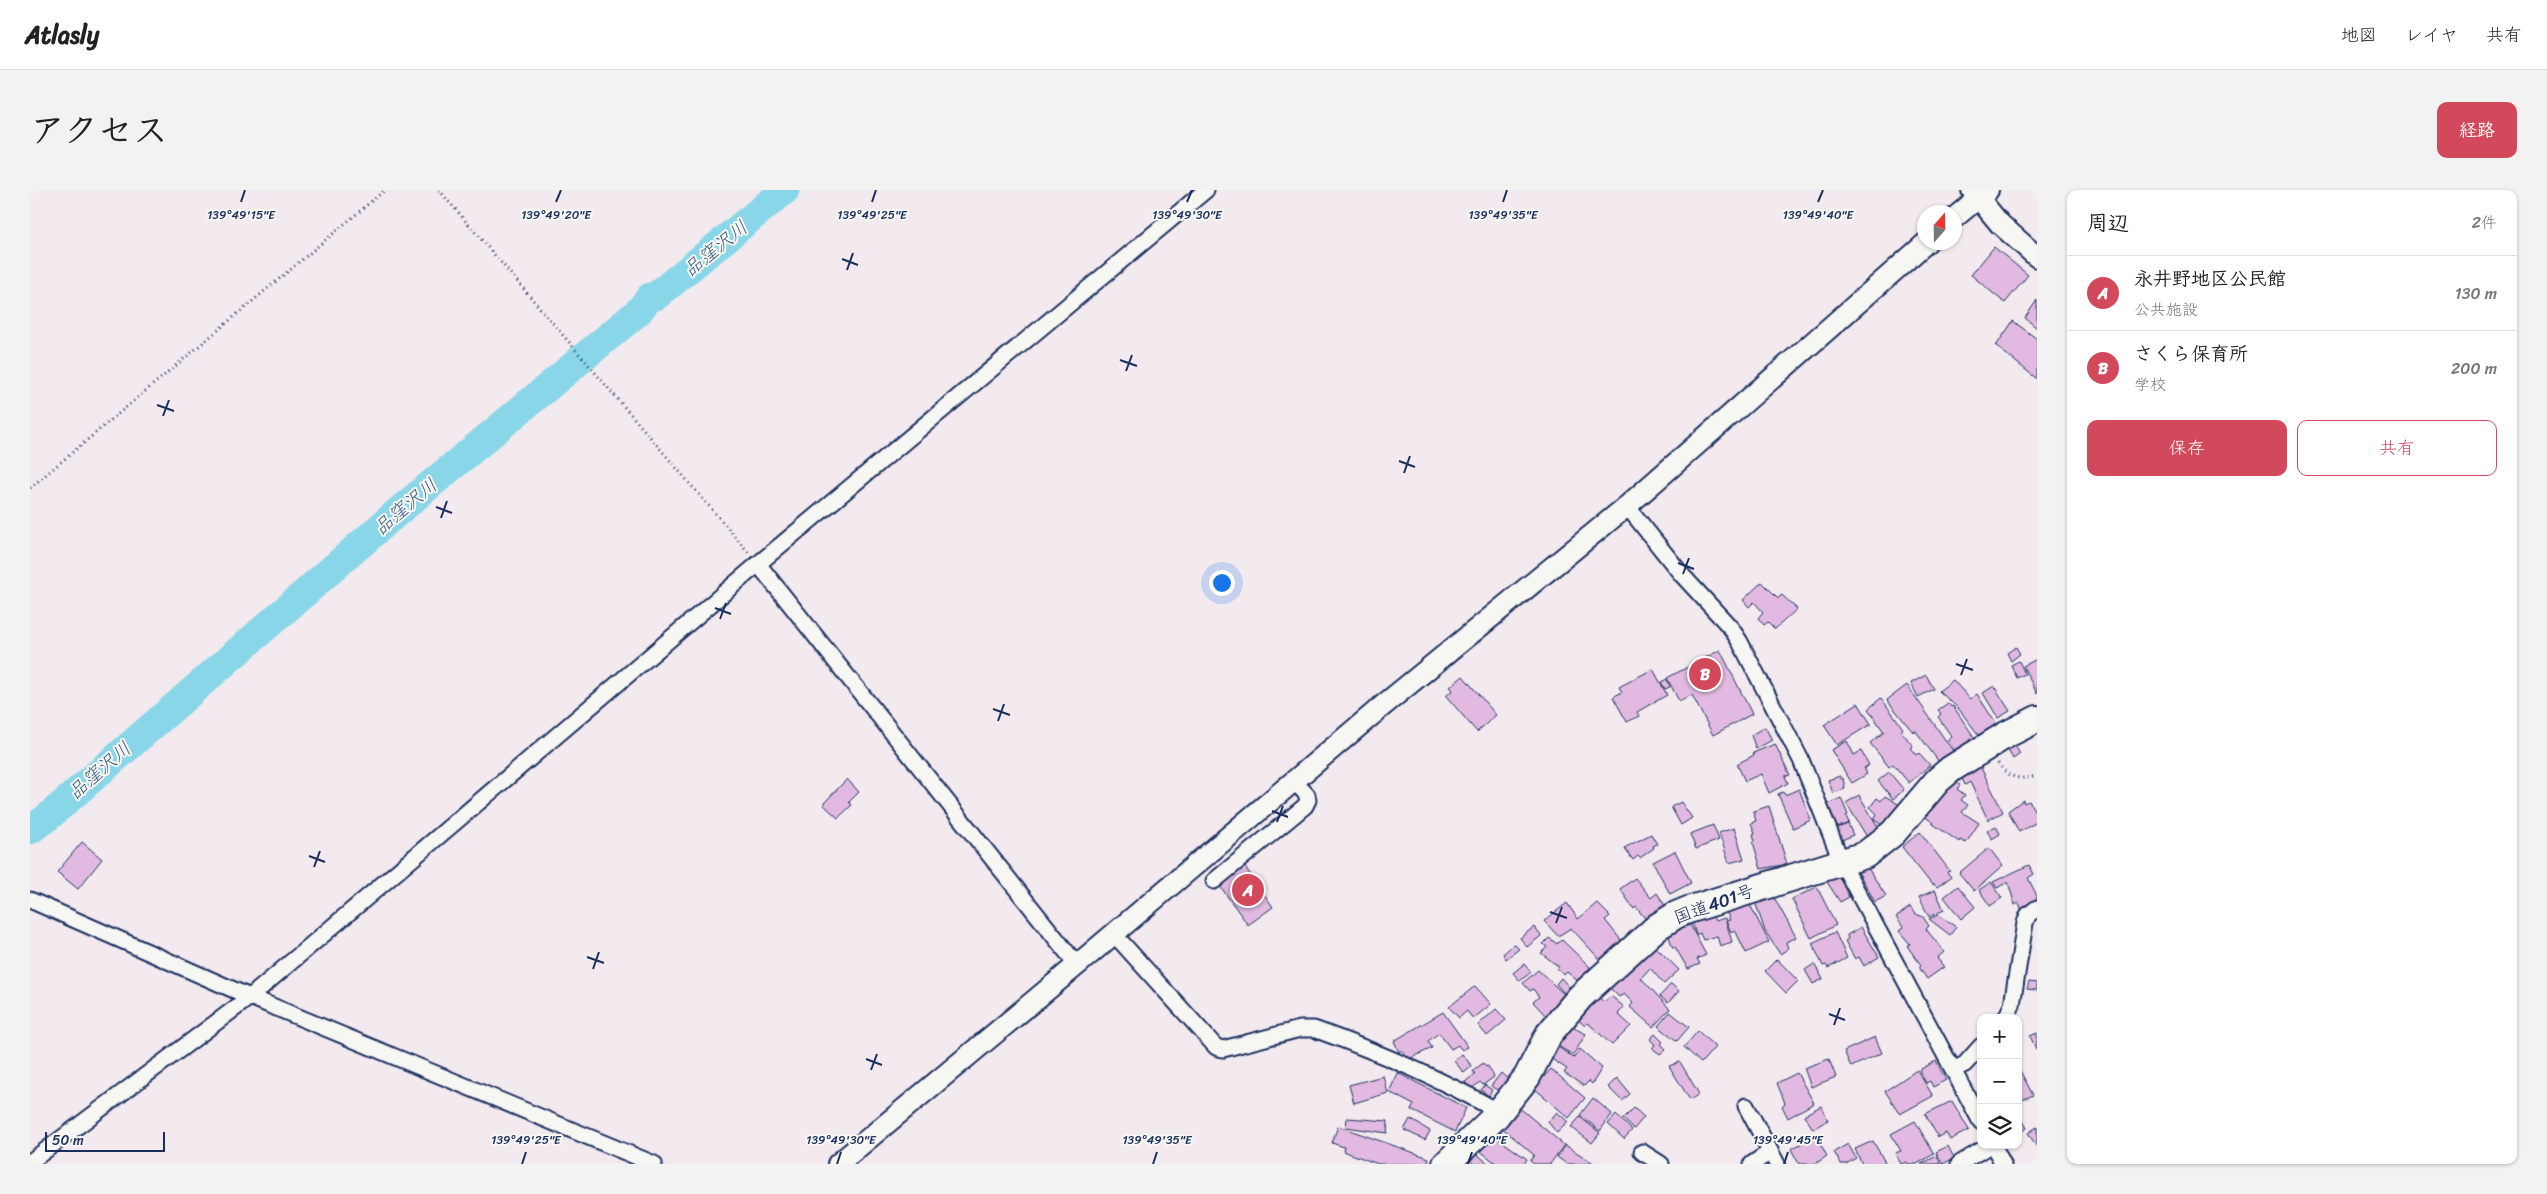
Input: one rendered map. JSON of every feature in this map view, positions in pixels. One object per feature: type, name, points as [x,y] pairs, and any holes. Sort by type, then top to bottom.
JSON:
[{"type":"highway","name":"国道401号","points":[[1446,1164],[1499,1112],[1527,1077],[1549,1034],[1580,997],[1657,927],[1688,910],[1842,863],[1875,849],[1912,814],[1938,780],[1989,745],[2037,719]]},
{"type":"street","points":[[30,1162],[250,997],[758,564],[1206,190]]},
{"type":"street","points":[[1962,210],[1980,193],[2000,224],[2037,257]]},
{"type":"street","points":[[838,1164],[1294,781],[1627,506],[1918,250]]},
{"type":"street","points":[[1627,506],[1682,575],[1731,628],[1801,760],[1842,863],[1977,1115]]},
{"type":"street","points":[[758,564],[1077,965]]},
{"type":"street","points":[[1214,881],[1305,806],[1308,800],[1307,795],[1294,781]]},
{"type":"street","points":[[30,900],[250,997],[654,1164]]},
{"type":"street","points":[[2008,1014],[2012,1005],[2025,923],[2028,914],[2037,908]]},
{"type":"street","points":[[1114,934],[1216,1047],[1222,1049],[1300,1029],[1314,1029],[1425,1073],[1456,1087],[1499,1112]]},
{"type":"street","points":[[1953,1070],[1965,1064],[1977,1050]]},
{"type":"street","points":[[1746,1106],[1774,1158],[1752,1164]]},
{"type":"street","points":[[1959,1164],[1984,1149]]},
{"type":"street","points":[[1994,1149],[2003,1164]]},
{"type":"street","points":[[1642,1152],[1661,1164]]},
{"type":"path","points":[[30,488],[386,190]]},
{"type":"path","points":[[439,190],[758,564]]},
{"type":"path","points":[[1989,745],[1998,764],[2011,777],[2019,779],[2037,776]]},
{"type":"building","points":[[1994,247],[2028,275],[2005,303],[1971,275]]},
{"type":"building","points":[[2037,300],[2037,328],[2025,318]]},
{"type":"building","points":[[2013,321],[2037,339],[2037,379],[1996,346]]},
{"type":"building","points":[[1762,582],[1778,598],[1782,595],[1797,609],[1775,629],[1768,622],[1764,625],[1758,618],[1763,612],[1754,602],[1749,607],[1743,600]]},
{"type":"building","points":[[2016,647],[2020,654],[2011,661],[2007,653]]},
{"type":"building","points":[[1720,650],[1752,714],[1713,735],[1692,695],[1679,701],[1667,678]]},
{"type":"building","points":[[2037,659],[2037,694],[2023,666]]},
{"type":"building","points":[[2019,661],[2025,674],[2017,678],[2011,665]]},
{"type":"building","points":[[1653,669],[1667,695],[1637,712],[1639,716],[1627,722],[1613,697],[1622,692],[1619,687]]},
{"type":"building","points":[[1926,675],[1934,689],[1918,697],[1911,683]]},
{"type":"building","points":[[1463,676],[1496,715],[1477,732],[1446,696],[1453,690],[1450,687]]},
{"type":"building","points":[[1667,679],[1670,687],[1665,689],[1661,682]]},
{"type":"building","points":[[1953,680],[1970,699],[1977,694],[1998,727],[1981,738],[1958,708],[1939,691]]},
{"type":"building","points":[[1907,685],[1953,751],[1939,762],[1915,730],[1913,732],[1887,700]]},
{"type":"building","points":[[1994,686],[2010,711],[1998,718],[1983,693]]},
{"type":"building","points":[[1881,698],[1903,729],[1901,731],[1913,746],[1910,748],[1916,755],[1919,753],[1930,765],[1909,783],[1893,764],[1889,767],[1870,743],[1884,732],[1868,709]]},
{"type":"building","points":[[1858,703],[1871,724],[1837,745],[1824,725]]},
{"type":"building","points":[[1948,703],[1951,707],[1953,706],[1976,740],[1956,753],[1948,740],[1952,737],[1938,717],[1941,714],[1938,710]]},
{"type":"building","points":[[1765,727],[1772,740],[1756,749],[1751,735]]},
{"type":"building","points":[[1847,741],[1854,755],[1861,751],[1869,765],[1864,768],[1867,774],[1852,783],[1831,750]]},
{"type":"building","points":[[1775,744],[1790,775],[1785,776],[1788,783],[1769,793],[1761,774],[1745,781],[1737,764],[1754,755],[1753,753]]},
{"type":"building","points":[[2014,744],[2020,754],[2013,759],[2007,748]]},
{"type":"building","points":[[1978,762],[2003,812],[1988,820],[1970,782],[1965,785],[1959,772]]},
{"type":"building","points":[[1889,772],[1904,790],[1893,799],[1878,781]]},
{"type":"building","points":[[1840,776],[1841,779],[1843,778],[1845,789],[1833,793],[1828,780]]},
{"type":"building","points":[[1951,778],[1960,785],[1957,789],[1965,795],[1961,800],[1968,805],[1962,812],[1979,823],[1966,843],[1960,840],[1959,842],[1924,816]]},
{"type":"building","points":[[847,779],[859,792],[849,802],[852,805],[838,818],[823,804]]},
{"type":"building","points":[[1799,789],[1811,820],[1793,828],[1778,794],[1783,792],[1785,795]]},
{"type":"building","points":[[1859,795],[1881,832],[1869,840],[1846,803]]},
{"type":"building","points":[[1885,796],[1903,807],[1883,826],[1874,819],[1877,814],[1870,807],[1877,798],[1881,801]]},
{"type":"building","points":[[1841,798],[1849,823],[1835,828],[1825,805]]},
{"type":"building","points":[[2023,800],[2024,803],[2029,801],[2037,815],[2037,822],[2019,832],[2008,811]]},
{"type":"building","points":[[1681,802],[1692,818],[1681,825],[1671,807]]},
{"type":"building","points":[[1769,806],[1787,864],[1761,869],[1753,842],[1755,841],[1753,834],[1755,833],[1751,823],[1756,821],[1753,811]]},
{"type":"building","points":[[1848,824],[1853,835],[1840,841],[1835,829]]},
{"type":"building","points":[[1713,825],[1719,840],[1696,849],[1690,834]]},
{"type":"building","points":[[1996,826],[2000,834],[1992,839],[1987,831]]},
{"type":"building","points":[[1734,828],[1744,859],[1729,863],[1719,833]]},
{"type":"building","points":[[1920,832],[1950,871],[1947,872],[1951,877],[1937,887],[1934,884],[1932,885],[1902,847]]},
{"type":"building","points":[[1651,834],[1657,844],[1640,858],[1638,856],[1633,860],[1624,848]]},
{"type":"building","points":[[82,842],[102,859],[78,889],[57,872]]},
{"type":"building","points":[[1989,848],[2003,866],[1974,891],[1959,873]]},
{"type":"building","points":[[1675,851],[1691,883],[1670,894],[1653,862]]},
{"type":"building","points":[[1864,862],[1886,896],[1875,902],[1855,866]]},
{"type":"building","points":[[2029,865],[2034,874],[2028,878],[2037,896],[2037,904],[2022,911],[2019,903],[2015,905],[2008,882],[1997,888],[1993,882]]},
{"type":"building","points":[[1245,867],[1273,907],[1248,925],[1220,886],[1227,878]]},
{"type":"building","points":[[1838,875],[1849,897],[1840,902],[1827,882]]},
{"type":"building","points":[[1635,878],[1651,898],[1657,893],[1666,907],[1647,921],[1636,907],[1634,909],[1620,889]]},
{"type":"building","points":[[1991,882],[2002,898],[1990,906],[1979,890]]},
{"type":"building","points":[[1958,886],[1975,907],[1961,919],[1944,897]]},
{"type":"building","points":[[1817,887],[1836,925],[1811,938],[1792,899]]},
{"type":"building","points":[[1935,890],[1944,910],[1929,917],[1919,897]]},
{"type":"building","points":[[1771,892],[1796,937],[1786,942],[1788,949],[1780,954],[1765,931],[1754,899]]},
{"type":"building","points":[[1747,899],[1769,942],[1746,953],[1735,930],[1731,932],[1726,921],[1730,920],[1725,909]]},
{"type":"building","points":[[1567,903],[1578,919],[1597,903],[1610,916],[1605,920],[1624,944],[1603,963],[1571,928],[1558,936],[1544,921]]},
{"type":"building","points":[[1910,907],[1916,914],[1923,917],[1929,926],[1926,929],[1944,952],[1937,958],[1944,967],[1927,979],[1919,967],[1921,965],[1907,946],[1910,944],[1899,931],[1903,927],[1896,917]]},
{"type":"building","points":[[1710,911],[1715,921],[1725,918],[1732,942],[1720,946],[1717,936],[1703,940],[1700,933],[1696,935],[1690,916]]},
{"type":"building","points":[[1938,915],[1956,927],[1950,935],[1929,919]]},
{"type":"building","points":[[1687,919],[1706,955],[1697,959],[1700,964],[1688,969],[1675,947],[1673,948],[1667,931]]},
{"type":"building","points":[[1534,927],[1541,936],[1527,947],[1520,938]]},
{"type":"building","points":[[1861,927],[1879,957],[1864,966],[1859,957],[1855,959],[1845,941],[1848,939],[1847,935]]},
{"type":"building","points":[[1835,932],[1847,958],[1828,968],[1826,965],[1823,966],[1812,943]]},
{"type":"building","points":[[1549,938],[1557,944],[1561,939],[1590,967],[1579,982],[1567,972],[1564,975],[1557,969],[1559,967],[1541,953],[1547,947],[1543,944]]},
{"type":"building","points":[[1652,943],[1679,970],[1664,984],[1650,968],[1641,978],[1670,1009],[1653,1027],[1630,1007],[1633,1003],[1624,994],[1619,997],[1607,985]]},
{"type":"building","points":[[1514,944],[1519,949],[1506,959],[1503,954]]},
{"type":"building","points":[[1777,959],[1798,981],[1786,993],[1765,971]]},
{"type":"building","points":[[1524,964],[1531,972],[1520,981],[1513,973]]},
{"type":"building","points":[[1814,964],[1823,979],[1813,984],[1805,970]]},
{"type":"building","points":[[1538,970],[1567,997],[1547,1017],[1533,1002],[1539,997],[1533,989],[1530,991],[1523,983]]},
{"type":"building","points":[[1561,978],[1571,989],[1565,994],[1556,984]]},
{"type":"building","points":[[2029,982],[2037,983],[2037,990],[2027,989]]},
{"type":"building","points":[[1671,984],[1679,991],[1668,1003],[1660,996]]},
{"type":"building","points":[[1475,986],[1491,1004],[1473,1019],[1467,1011],[1459,1018],[1449,1007]]},
{"type":"building","points":[[1596,995],[1604,1002],[1611,996],[1624,1007],[1618,1014],[1631,1026],[1612,1045],[1588,1023],[1585,1026],[1576,1018]]},
{"type":"building","points":[[1496,1009],[1506,1020],[1487,1036],[1478,1025]]},
{"type":"building","points":[[1443,1012],[1468,1047],[1462,1050],[1458,1045],[1451,1049],[1439,1033],[1428,1041],[1432,1048],[1407,1060],[1402,1050],[1399,1052],[1394,1041]]},
{"type":"building","points":[[1670,1012],[1689,1027],[1677,1041],[1658,1026]]},
{"type":"building","points":[[1570,1026],[1586,1034],[1573,1055],[1558,1046]]},
{"type":"building","points":[[1698,1031],[1715,1047],[1701,1063],[1684,1047]]},
{"type":"building","points":[[2037,1033],[2037,1051],[2030,1036]]},
{"type":"building","points":[[1655,1034],[1663,1042],[1661,1044],[1666,1049],[1660,1054],[1652,1048],[1655,1045],[1650,1039]]},
{"type":"building","points":[[1875,1037],[1882,1053],[1851,1067],[1844,1051]]},
{"type":"building","points":[[1558,1047],[1574,1058],[1580,1049],[1602,1068],[1592,1084],[1589,1081],[1584,1086],[1564,1073],[1567,1069],[1550,1058]]},
{"type":"building","points":[[1462,1054],[1472,1066],[1464,1073],[1454,1061]]},
{"type":"building","points":[[1829,1059],[1836,1077],[1811,1087],[1804,1068]]},
{"type":"building","points":[[1936,1061],[1946,1080],[1933,1087],[1930,1081],[1926,1083],[1919,1070]]},
{"type":"building","points":[[1680,1062],[1699,1094],[1690,1100],[1669,1066]]},
{"type":"building","points":[[1483,1063],[1486,1067],[1488,1066],[1494,1077],[1483,1085],[1480,1082],[1471,1089],[1465,1082],[1475,1074],[1473,1071]]},
{"type":"building","points":[[1551,1069],[1585,1098],[1569,1118],[1534,1088]]},
{"type":"building","points":[[1917,1070],[1933,1096],[1900,1114],[1885,1091]]},
{"type":"building","points":[[1398,1073],[1466,1108],[1455,1132],[1411,1110],[1414,1105],[1389,1092]]},
{"type":"building","points":[[1501,1073],[1509,1080],[1500,1092],[1491,1086]]},
{"type":"building","points":[[1797,1073],[1814,1103],[1788,1118],[1782,1106],[1785,1103],[1777,1083]]},
{"type":"building","points":[[2022,1074],[2033,1095],[2022,1100]]},
{"type":"building","points":[[1383,1076],[1388,1093],[1354,1103],[1349,1085]]},
{"type":"building","points":[[1617,1078],[1630,1094],[1622,1101],[1608,1087]]},
{"type":"building","points":[[1485,1085],[1492,1090],[1489,1096],[1481,1090]]},
{"type":"building","points":[[1593,1098],[1612,1114],[1600,1131],[1580,1115]]},
{"type":"building","points":[[1952,1101],[1969,1130],[1950,1140],[1946,1133],[1938,1137],[1925,1114]]},
{"type":"building","points":[[1516,1105],[1564,1145],[1550,1164],[1534,1164],[1530,1161],[1534,1155],[1500,1126]]},
{"type":"building","points":[[1821,1106],[1828,1120],[1813,1129],[1804,1115]]},
{"type":"building","points":[[1634,1108],[1644,1117],[1634,1129],[1623,1119]]},
{"type":"building","points":[[1557,1112],[1568,1122],[1557,1133],[1548,1122]]},
{"type":"building","points":[[1616,1115],[1632,1130],[1624,1139],[1608,1124]]},
{"type":"building","points":[[1580,1117],[1600,1133],[1592,1143],[1571,1127]]},
{"type":"building","points":[[1347,1118],[1388,1121],[1387,1133],[1346,1127]]},
{"type":"building","points":[[1410,1119],[1430,1131],[1425,1140],[1404,1130]]},
{"type":"building","points":[[1915,1121],[1934,1154],[1917,1164],[1908,1164],[1907,1162],[1901,1164],[1895,1153],[1901,1151],[1891,1134]]},
{"type":"building","points":[[2022,1121],[2027,1128],[2022,1131]]},
{"type":"building","points":[[1338,1126],[1429,1158],[1427,1164],[1378,1164],[1343,1151],[1344,1147],[1332,1143]]},
{"type":"building","points":[[2037,1127],[2037,1147],[2028,1133]]},
{"type":"building","points":[[1489,1132],[1527,1159],[1524,1164],[1497,1164],[1475,1147]]},
{"type":"building","points":[[1816,1136],[1827,1156],[1815,1164],[1799,1164],[1791,1149]]},
{"type":"building","points":[[1873,1141],[1886,1164],[1862,1164],[1855,1149]]},
{"type":"building","points":[[1848,1144],[1856,1158],[1846,1164],[1841,1164],[1834,1152]]},
{"type":"building","points":[[1565,1145],[1595,1164],[1567,1164],[1557,1157]]},
{"type":"building","points":[[1948,1146],[1954,1158],[1943,1164],[1936,1152]]},
{"type":"building","points":[[1472,1150],[1489,1164],[1474,1164],[1466,1157]]},
{"type":"building","points":[[1937,1156],[1941,1164],[1921,1164]]},
{"type":"waterway","name":"品窪沢川","points":[[30,830],[48,817],[394,515],[638,312],[650,297],[656,296],[785,190]]},
{"type":"place","name":"さくら保育所","points":[[1705,674]]},
{"type":"place","name":"永井野地区公民館","points":[[1248,890]]}]
